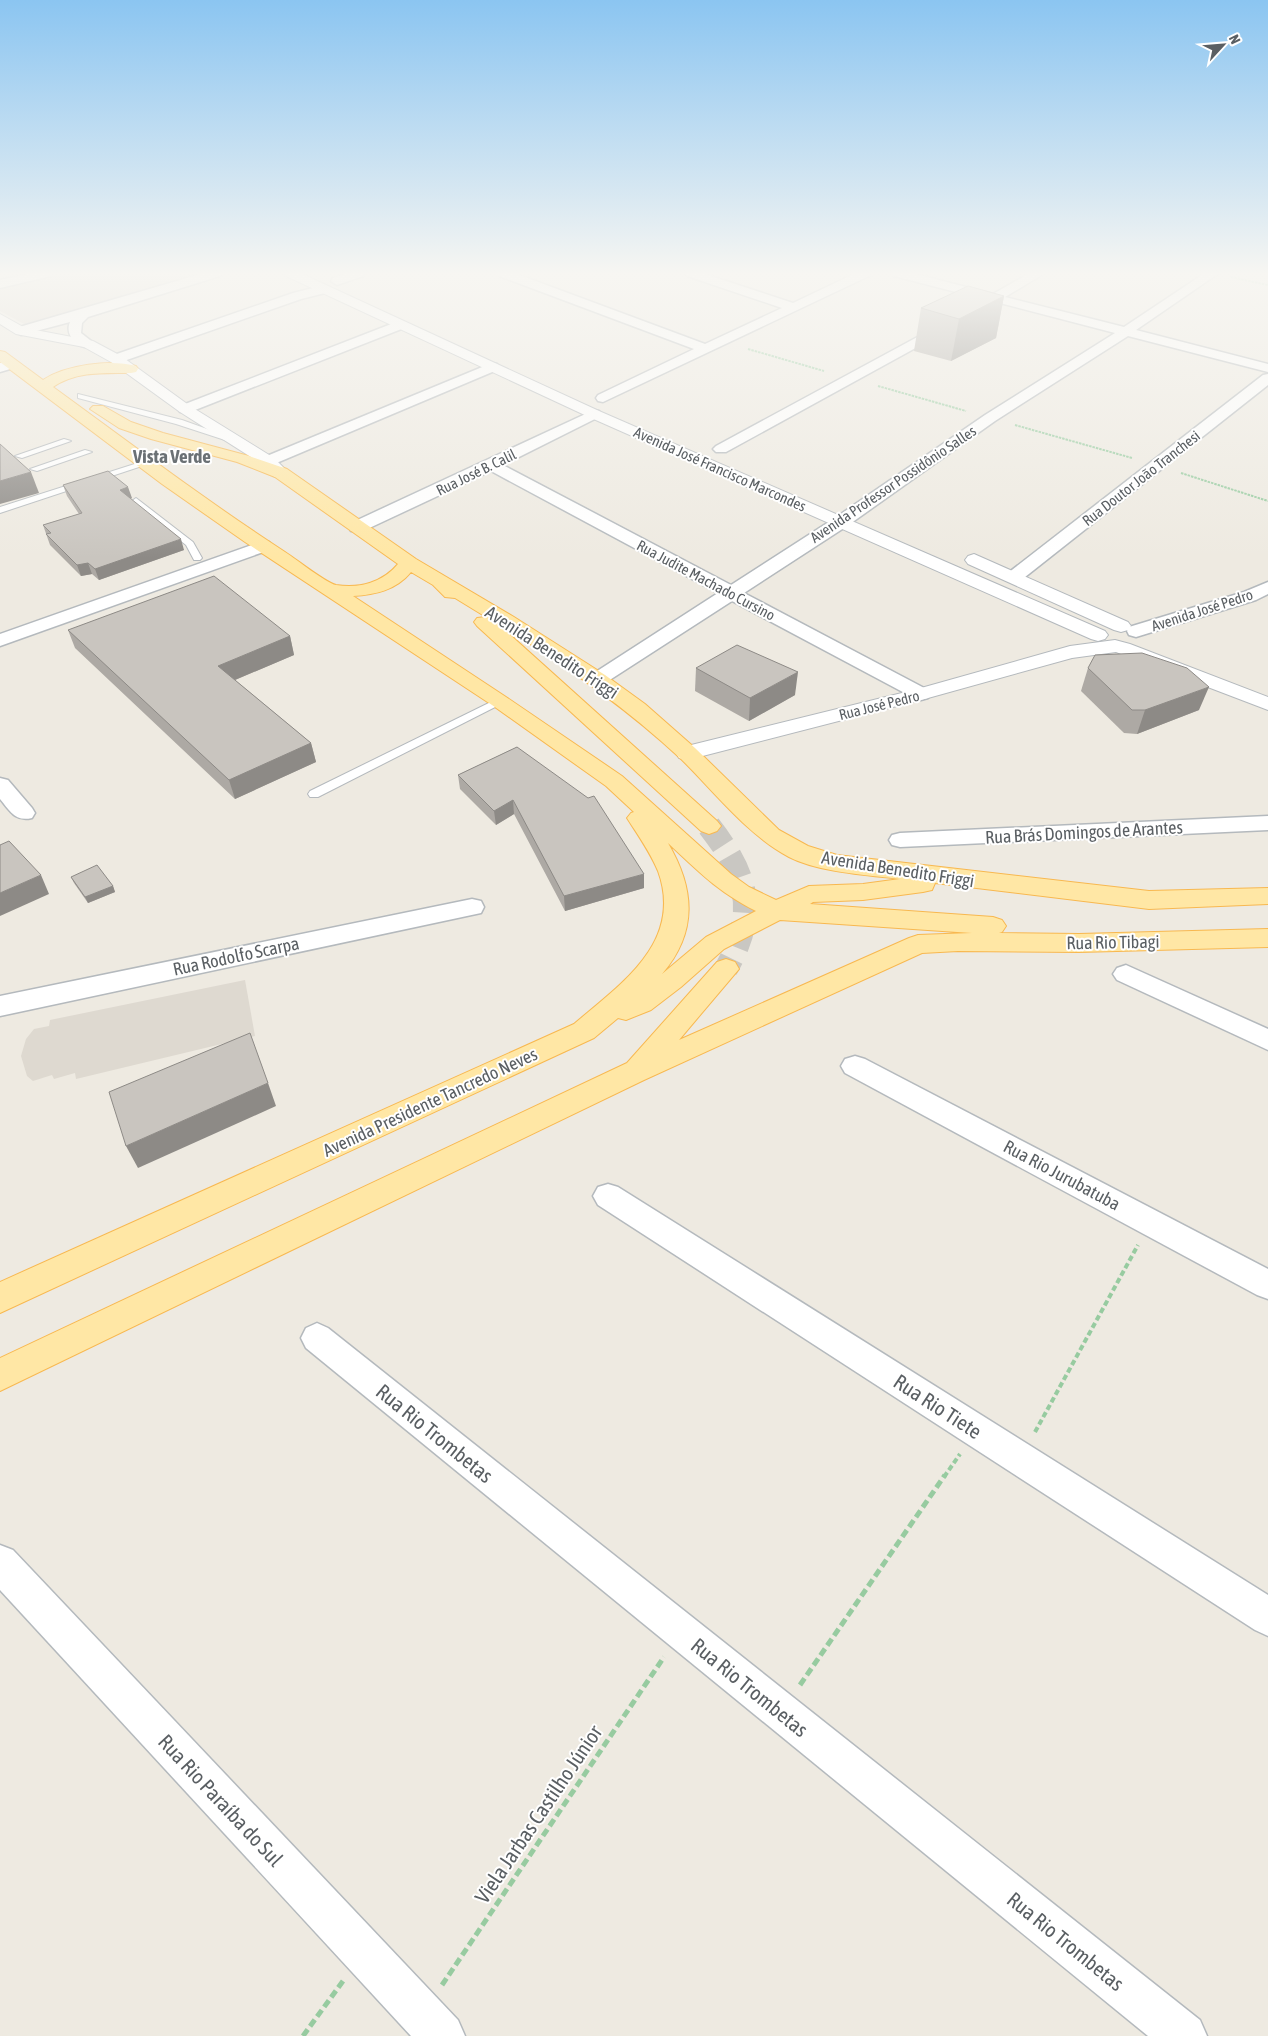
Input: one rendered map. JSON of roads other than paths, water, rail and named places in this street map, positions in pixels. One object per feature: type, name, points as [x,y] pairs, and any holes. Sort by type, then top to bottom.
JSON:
[{"type":"main road","points":[[24,368],[49,382],[178,487],[257,542],[499,701],[614,781],[722,880],[740,893],[776,911],[925,920],[1154,941]]},
{"type":"main road","points":[[41,368],[49,382]]},
{"type":"main road","points":[[49,382],[93,369],[131,369]]},
{"type":"main road","name":"Avenida Benedito Friggi","points":[[49,382],[81,396],[105,414],[126,425],[157,436],[274,467],[357,528],[409,563],[507,621],[598,679],[637,709],[686,753],[771,835],[799,852],[836,863],[1149,900],[1268,896]]},
{"type":"main road","points":[[331,590],[352,591],[371,589],[389,584],[401,575],[409,563]]},
{"type":"main road","name":"Avenida Benedito Friggi","points":[[440,581],[709,826]]},
{"type":"main road","name":"Avenida Presidente Tancredo Neves","points":[[0,1298],[584,1031],[652,969],[671,941],[677,912],[672,875],[658,846],[614,781]]},
{"type":"main road","points":[[584,1031],[641,1003],[672,980],[715,943],[808,894],[863,892],[961,879]]},
{"type":"main road","name":"Rua Rio Tibagi","points":[[634,1072],[918,944],[958,942],[1079,943],[1268,938]]},
{"type":"main road","points":[[0,1375],[634,1072],[726,969]]},
{"type":"street","points":[[185,409],[284,368]]},
{"type":"street","points":[[131,369],[185,409],[274,467],[490,368]]},
{"type":"street","name":"Avenida José Francisco Marcondes","points":[[494,368],[1109,642],[1268,704]]},
{"type":"street","points":[[599,396],[662,368]]},
{"type":"street","points":[[721,450],[868,368]]},
{"type":"street","name":"Avenida Professor Possidônio Salles","points":[[598,679],[841,522],[990,418],[1068,368]]},
{"type":"street","name":"Rua Doutor João Tranchesi","points":[[1014,577],[1268,378]]},
{"type":"street","name":"Avenida José Francisco Marcondes","points":[[599,396],[622,406]]},
{"type":"street","name":"Rua José B. Calil","points":[[357,528],[594,414]]},
{"type":"street","name":"Avenida José Francisco Marcondes","points":[[703,442],[740,458]]},
{"type":"street","name":"Rua Judite Machado Cursino","points":[[491,465],[921,694]]},
{"type":"street","points":[[839,502],[876,518]]},
{"type":"street","points":[[0,627],[197,558],[257,542]]},
{"type":"street","points":[[0,640],[257,542]]},
{"type":"street","points":[[959,553],[1268,689]]},
{"type":"street","name":"Avenida José Pedro","points":[[1132,630],[1250,596],[1268,587]]},
{"type":"street","points":[[1105,626],[1132,630],[1141,643],[1130,648],[1109,642],[1100,629],[1105,626]]},
{"type":"street","name":"Rua José Pedro","points":[[686,753],[921,694],[1109,642]]},
{"type":"street","points":[[0,786],[24,813]]},
{"type":"street","name":"Rua Brás Domingos de Arantes","points":[[900,840],[1268,823]]},
{"type":"street","name":"Rua Rodolfo Scarpa","points":[[0,1006],[472,907]]},
{"type":"street","points":[[1126,974],[1268,1040]]},
{"type":"street","name":"Rua Rio Jurubatuba","points":[[855,1066],[1268,1285]]},
{"type":"street","name":"Rua Rio Tiete","points":[[608,1196],[1268,1617]]},
{"type":"street","name":"Rua Rio Trombetas","points":[[317,1338],[1184,2036]]},
{"type":"street","name":"Rua Rio Paraíba do Sul","points":[[0,1563],[432,2025]]},
{"type":"lane","points":[[81,396],[179,422],[236,441]]},
{"type":"lane","points":[[19,456],[67,441]]},
{"type":"lane","points":[[34,469],[88,452]]},
{"type":"lane","points":[[0,510],[148,463]]},
{"type":"lane","points":[[136,501],[190,544],[197,558]]},
{"type":"lane","points":[[314,794],[499,701]]},
{"type":"tunnel","points":[[709,826],[733,861],[744,895],[745,912],[742,930],[736,949],[726,969]]},
{"type":"district","name":"Vista Verde","points":[[172,456]]}]
